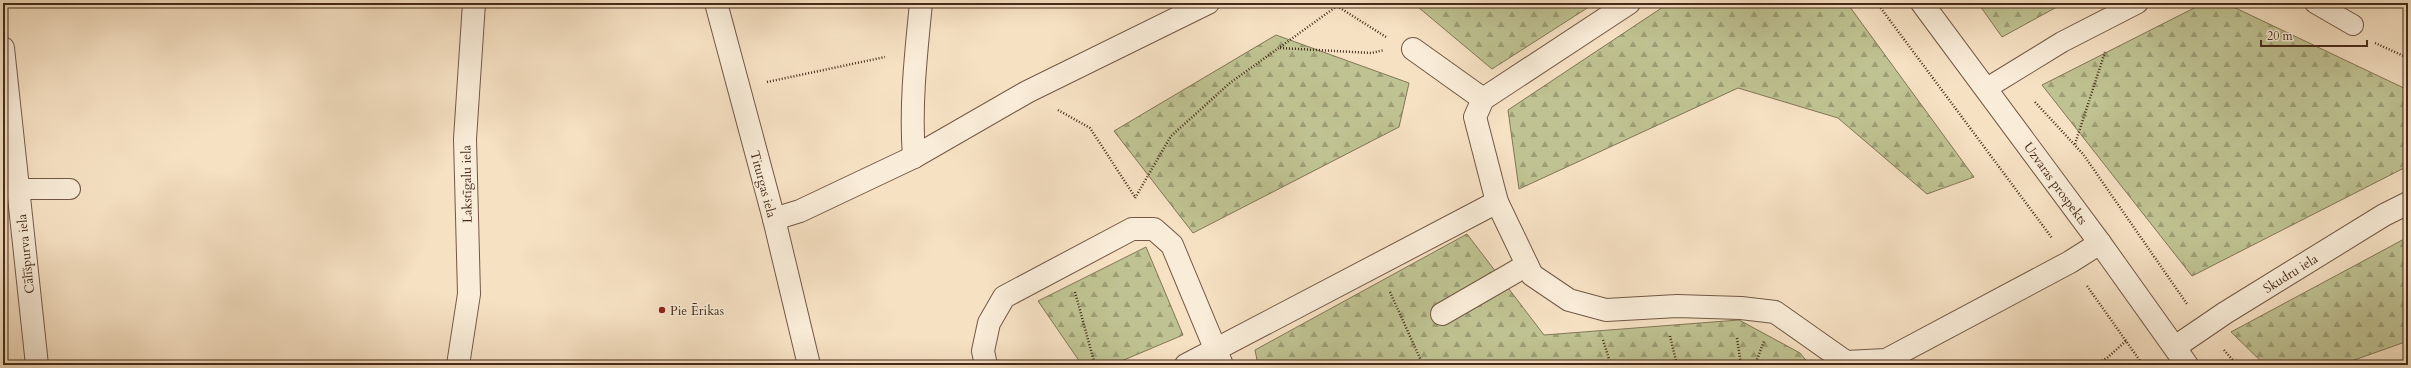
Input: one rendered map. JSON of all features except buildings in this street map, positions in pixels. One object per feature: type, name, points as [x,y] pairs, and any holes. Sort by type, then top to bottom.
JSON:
[{"type":"street","name":"Lakstīgalu iela","points":[[458,365],[469,294],[465,139],[474,3]]},
{"type":"street","name":"Titurgas iela","points":[[716,3],[774,219],[809,365]]},
{"type":"street","points":[[914,157],[912,132],[915,65],[921,3]]},
{"type":"street","points":[[774,219],[800,212],[914,157],[1027,92],[1208,3]]},
{"type":"street","points":[[1629,3],[1483,99],[1475,117],[1497,202],[1527,265],[1532,274],[1569,300],[1606,310],[1677,306],[1741,308],[1775,312],[1846,362],[1886,360],[2070,262],[2100,243]]},
{"type":"street","name":"Uzvaras prospekts","points":[[1922,3],[1987,88],[2181,356]]},
{"type":"street","name":"Cālīšpurva iela","points":[[3,48],[37,365]]},
{"type":"street","points":[[1407,48],[1483,99]]},
{"type":"street","points":[[1186,365],[1219,358],[1378,264],[1497,202]]},
{"type":"street","name":"Skudru iela","points":[[2181,356],[2205,327],[2378,219],[2408,203]]},
{"type":"street","points":[[986,365],[983,351],[989,323],[1004,297],[1132,229],[1154,229],[1172,245],[1219,358]]},
{"type":"street","points":[[1442,314],[1527,265]]},
{"type":"lane","points":[[1987,88],[2062,42],[2138,3]]},
{"type":"lane","points":[[2315,3],[2353,25]]},
{"type":"lane","points":[[18,189],[70,189]]},
{"type":"path","points":[[1877,3],[2070,262],[2143,365]]},
{"type":"path","points":[[1132,229],[1135,197],[1171,136],[1230,83],[1337,5],[1407,48]]},
{"type":"path","points":[[2075,145],[2118,14]]},
{"type":"path","points":[[2353,25],[2376,44],[2408,58]]},
{"type":"path","points":[[1278,48],[1372,53],[1407,48]]},
{"type":"path","points":[[767,82],[890,56]]},
{"type":"path","points":[[2010,74],[2075,145],[2205,327],[2237,365]]},
{"type":"path","points":[[1027,92],[1090,128],[1135,197]]},
{"type":"path","points":[[1067,263],[1095,365]]},
{"type":"path","points":[[1378,264],[1423,365]]},
{"type":"green space","points":[[1422,3],[1595,3],[1492,69],[1418,7]]},
{"type":"green space","points":[[1669,3],[1847,3],[1974,177],[1927,194],[1838,118],[1738,88],[1519,189],[1508,110]]},
{"type":"green space","points":[[1978,3],[2064,3],[2002,37]]},
{"type":"green space","points":[[2204,3],[2225,3],[2408,90],[2408,166],[2192,276],[2042,85]]},
{"type":"green space","points":[[1276,35],[1409,83],[1399,127],[1193,233],[1114,131]]},
{"type":"green space","points":[[1467,234],[1544,335],[1739,320],[1800,353],[1810,365],[1258,365],[1255,350]]},
{"type":"green space","points":[[2408,237],[2408,341],[2340,365],[2265,365],[2231,332]]},
{"type":"green space","points":[[1146,247],[1183,335],[1112,365],[1082,365],[1038,301]]},
{"type":"place","name":"Pie Ērikas","points":[[662,310]]}]
